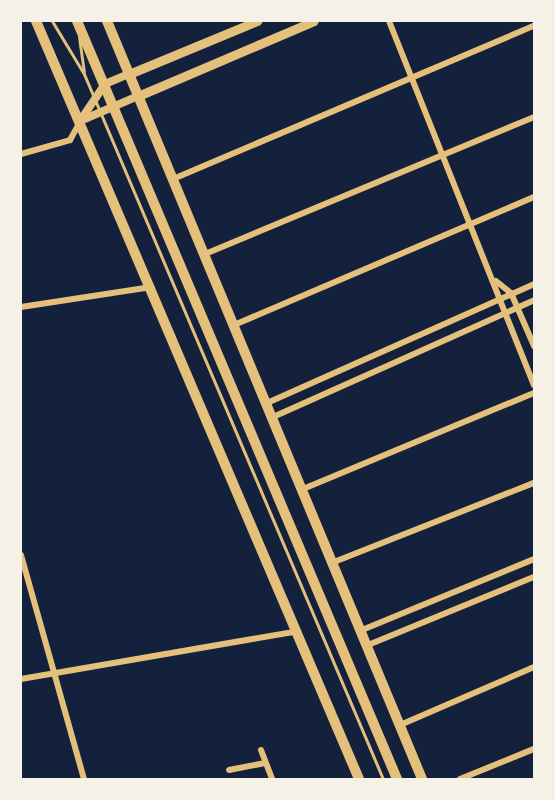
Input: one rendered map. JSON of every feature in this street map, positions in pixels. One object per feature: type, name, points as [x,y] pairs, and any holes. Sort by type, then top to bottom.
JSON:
[{"type":"main road","points":[[36,21],[299,631],[359,779]]},
{"type":"main road","points":[[77,21],[397,779]]},
{"type":"main road","points":[[107,21],[334,562],[422,779]]},
{"type":"main road","points":[[129,74],[257,21]]},
{"type":"main road","points":[[138,96],[314,21]]},
{"type":"street","points":[[389,21],[496,281],[503,312],[534,385]]},
{"type":"street","points":[[173,179],[411,75],[534,26]]},
{"type":"street","points":[[21,154],[70,140],[105,84],[129,74]]},
{"type":"street","points":[[80,121],[138,96]]},
{"type":"street","points":[[205,254],[442,151],[534,117]]},
{"type":"street","points":[[234,325],[534,197]]},
{"type":"street","points":[[496,281],[511,293],[534,345]]},
{"type":"street","points":[[267,403],[498,298],[534,284]]},
{"type":"street","points":[[21,307],[152,287]]},
{"type":"street","points":[[273,417],[534,300]]},
{"type":"street","points":[[303,489],[534,393]]},
{"type":"street","points":[[334,562],[534,483]]},
{"type":"street","points":[[21,555],[57,673],[84,779]]},
{"type":"street","points":[[362,630],[534,559]]},
{"type":"street","points":[[368,645],[534,577]]},
{"type":"street","points":[[21,679],[299,631]]},
{"type":"street","points":[[400,725],[534,667]]},
{"type":"street","points":[[460,779],[534,749]]},
{"type":"street","points":[[261,750],[272,779]]},
{"type":"street","points":[[229,770],[265,763]]},
{"type":"lane","points":[[52,21],[84,74],[383,779]]},
{"type":"lane","points":[[73,21],[84,74]]}]
